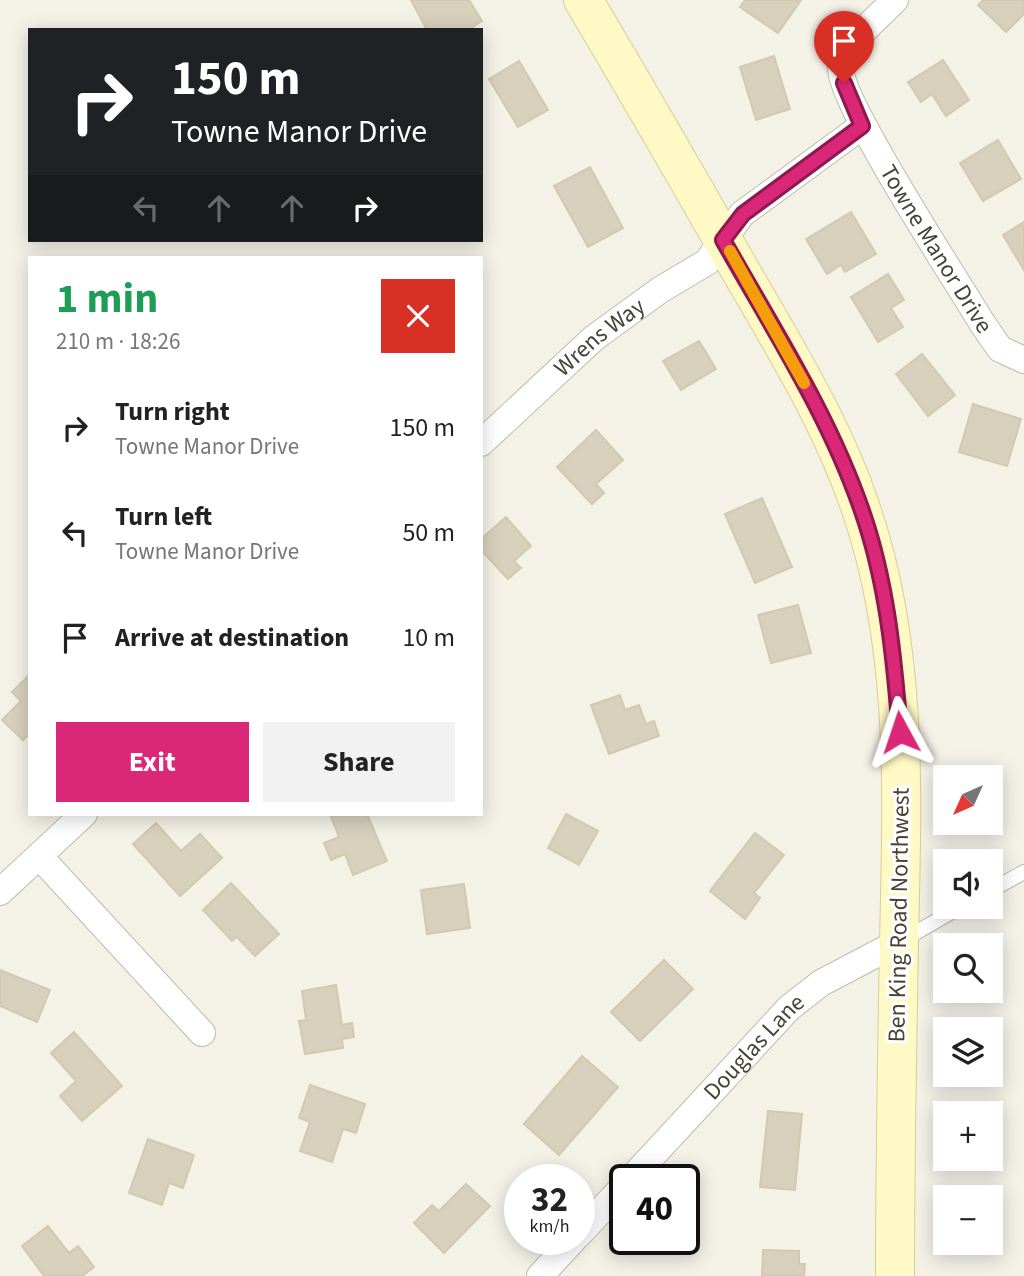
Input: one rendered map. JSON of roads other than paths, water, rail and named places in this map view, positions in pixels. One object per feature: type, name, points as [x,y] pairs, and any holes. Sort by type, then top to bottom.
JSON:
[{"type":"street","name":"Ben King Road Northwest","points":[[583,0],[723,240],[825,423],[843,460],[871,541],[895,660],[900,732],[895,1276]]},
{"type":"street","name":"Towne Manor Drive","points":[[895,0],[848,49],[840,66],[844,83],[862,126],[1000,349],[1024,360]]},
{"type":"street","points":[[723,240],[743,214],[862,126]]},
{"type":"street","name":"Wrens Way","points":[[483,441],[594,338],[660,290],[707,262],[723,240]]},
{"type":"street","points":[[0,892],[82,816]]},
{"type":"street","points":[[39,856],[202,1033]]},
{"type":"street","name":"Douglas Lane","points":[[645,1164],[789,1008],[821,983],[899,942]]},
{"type":"street","points":[[595,1217],[609,1202]]},
{"type":"street","points":[[540,1276],[559,1255]]},
{"type":"lane","points":[[1003,884],[1024,872]]},
{"type":"lane","points":[[899,942],[939,919]]}]
